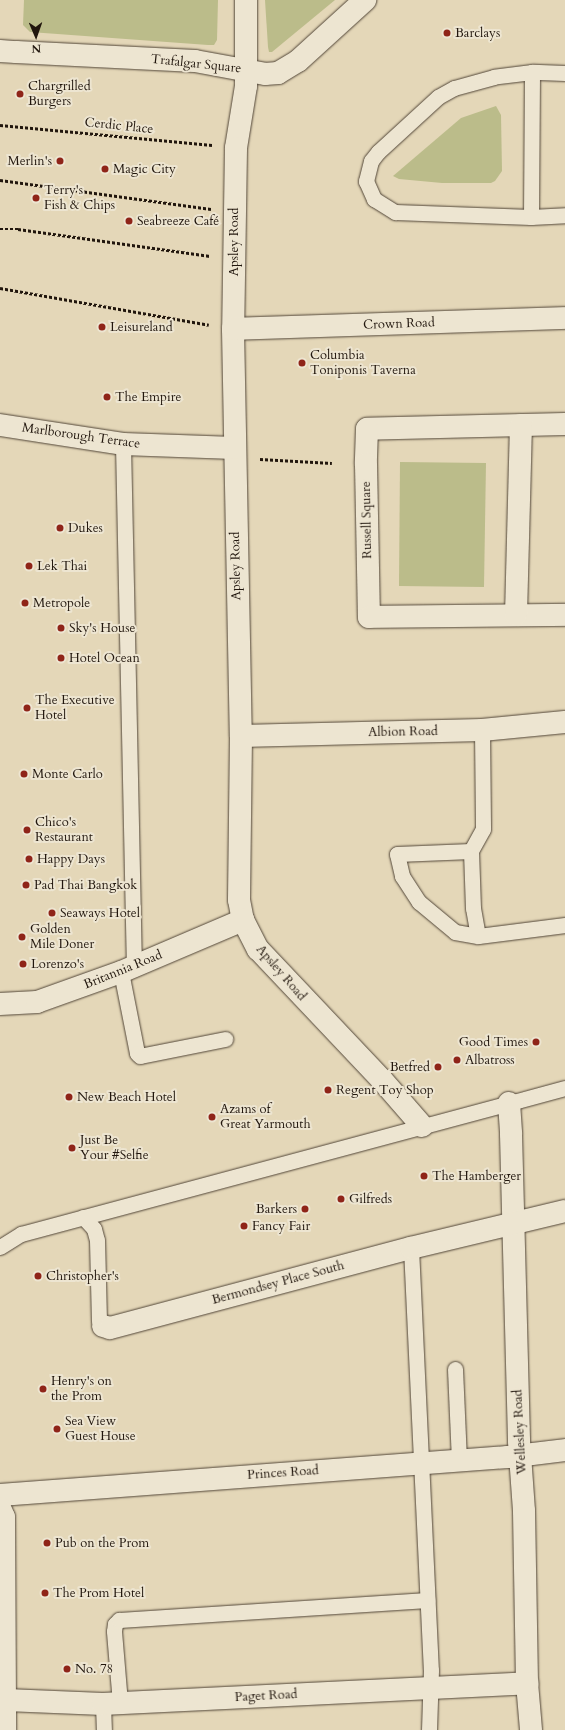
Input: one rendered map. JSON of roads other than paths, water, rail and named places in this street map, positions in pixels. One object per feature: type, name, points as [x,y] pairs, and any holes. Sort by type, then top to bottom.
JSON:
[{"type":"street","name":"Apsley Road","points":[[246,0],[246,86],[236,148],[233,329],[234,453],[241,736],[239,900],[243,920],[258,949],[382,1080],[422,1126]]},
{"type":"street","name":"Trafalgar Square","points":[[8,51],[195,61],[246,69],[265,74],[289,68],[365,0]]},
{"type":"street","name":"Crown Road","points":[[233,329],[565,318]]},
{"type":"street","name":"Russell Square","points":[[565,424],[368,429],[366,464],[369,617],[565,615]]},
{"type":"street","name":"Marlborough Terrace","points":[[0,425],[123,444],[234,453]]},
{"type":"street","points":[[516,615],[521,425]]},
{"type":"street","name":"Albion Road","points":[[241,736],[482,730],[565,722]]},
{"type":"street","name":"Britannia Road","points":[[0,1004],[37,1002],[127,970],[243,920]]},
{"type":"street","name":"Wellesley Road","points":[[509,1103],[520,1456],[524,1511],[527,1683],[531,1730]]},
{"type":"street","name":"Bermondsey Place South","points":[[103,1326],[110,1328],[411,1248],[565,1211]]},
{"type":"street","name":"Princes Road","points":[[0,1495],[520,1456],[565,1450]]},
{"type":"street","points":[[1,1514],[6,1700],[5,1730]]},
{"type":"street","name":"Paget Road","points":[[6,1700],[111,1704],[527,1683]]},
{"type":"lane","points":[[530,216],[532,72]]},
{"type":"lane","points":[[565,73],[532,72],[473,81],[454,88],[438,97],[371,161],[366,181],[374,199],[395,212],[530,216],[565,214]]},
{"type":"lane","points":[[123,444],[127,970],[136,1053],[140,1056],[225,1038]]},
{"type":"lane","points":[[478,936],[473,908],[471,851],[483,829],[482,730]]},
{"type":"lane","points":[[471,851],[397,854],[405,880],[419,902],[455,932],[478,936],[565,925]]},
{"type":"lane","points":[[0,1247],[21,1234],[565,1088]]},
{"type":"lane","name":"Bermondsey Place South","points":[[83,1217],[94,1229],[96,1240],[99,1320],[103,1326]]},
{"type":"lane","points":[[411,1248],[421,1463],[424,1481],[427,1600],[431,1670],[429,1730]]},
{"type":"lane","points":[[455,1369],[459,1460]]},
{"type":"lane","points":[[104,1730],[111,1704],[114,1631],[115,1624],[119,1620],[427,1600]]},
{"type":"place","name":"Barclays","points":[[447,33]]},
{"type":"place","name":"Chargrilled Burgers","points":[[20,94]]},
{"type":"place","name":"Merlin's","points":[[60,161]]},
{"type":"place","name":"Magic City","points":[[105,169]]},
{"type":"place","name":"Terry's Fish & Chips","points":[[36,198]]},
{"type":"place","name":"Seabreeze Café","points":[[129,221]]},
{"type":"place","name":"Leisureland","points":[[102,327]]},
{"type":"place","name":"Columbia Toniponis Taverna","points":[[302,363]]},
{"type":"place","name":"The Empire","points":[[107,397]]},
{"type":"place","name":"Dukes","points":[[60,528]]},
{"type":"place","name":"Lek Thai","points":[[29,566]]},
{"type":"place","name":"Metropole","points":[[25,603]]},
{"type":"place","name":"Sky's House","points":[[61,628]]},
{"type":"place","name":"Hotel Ocean","points":[[61,658]]},
{"type":"place","name":"The Executive Hotel","points":[[27,708]]},
{"type":"place","name":"Monte Carlo","points":[[24,774]]},
{"type":"place","name":"Chico's Restaurant","points":[[27,830]]},
{"type":"place","name":"Happy Days","points":[[29,859]]},
{"type":"place","name":"Pad Thai Bangkok","points":[[26,885]]},
{"type":"place","name":"Seaways Hotel","points":[[52,913]]},
{"type":"place","name":"Golden Mile Doner","points":[[22,937]]},
{"type":"place","name":"Lorenzo's","points":[[23,964]]},
{"type":"place","name":"Good Times","points":[[536,1042]]},
{"type":"place","name":"Albatross","points":[[457,1060]]},
{"type":"place","name":"Betfred","points":[[438,1067]]},
{"type":"place","name":"Regent Toy Shop","points":[[328,1090]]},
{"type":"place","name":"New Beach Hotel","points":[[69,1097]]},
{"type":"place","name":"Azams of Great Yarmouth","points":[[212,1117]]},
{"type":"place","name":"Just Be Your #Selfie","points":[[72,1148]]},
{"type":"place","name":"The Hamberger","points":[[424,1176]]},
{"type":"place","name":"Gilfreds","points":[[341,1199]]},
{"type":"place","name":"Barkers","points":[[305,1209]]},
{"type":"place","name":"Fancy Fair","points":[[244,1226]]},
{"type":"place","name":"Christopher's","points":[[38,1276]]},
{"type":"place","name":"Henry's on the Prom","points":[[43,1389]]},
{"type":"place","name":"Sea View Guest House","points":[[57,1429]]},
{"type":"place","name":"Pub on the Prom","points":[[47,1543]]},
{"type":"place","name":"The Prom Hotel","points":[[45,1593]]},
{"type":"place","name":"No. 78","points":[[67,1669]]}]
